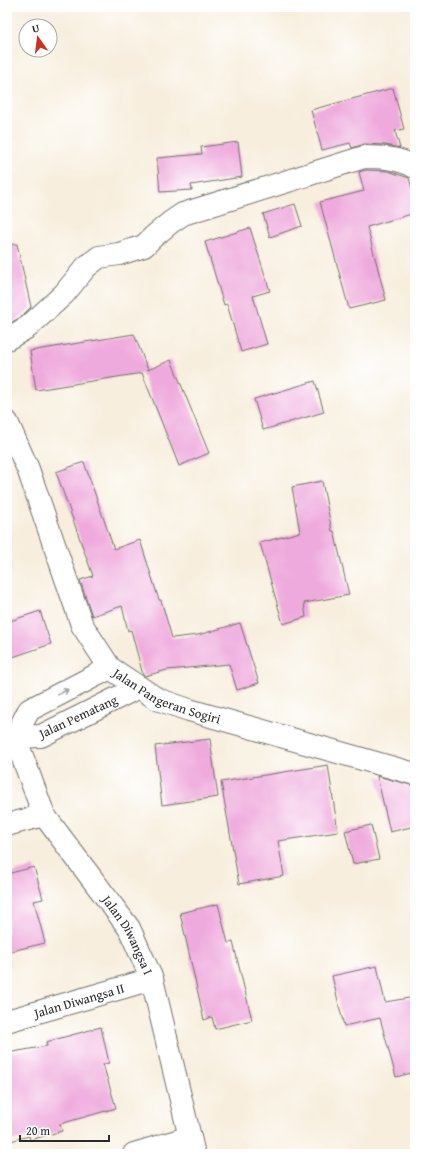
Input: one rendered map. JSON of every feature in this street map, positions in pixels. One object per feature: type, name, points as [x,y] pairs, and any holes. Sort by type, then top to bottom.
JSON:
[{"type":"street","points":[[7,339],[28,327],[64,294],[86,266],[99,257],[119,254],[144,246],[171,222],[184,214],[364,157],[382,157],[404,161],[415,167]]},
{"type":"street","name":"Jalan Pangeran Sogiri","points":[[7,422],[28,469],[82,624],[110,668],[157,698],[190,710],[415,774]]},
{"type":"street","points":[[11,739],[29,710],[110,668]]},
{"type":"street","name":"Jalan Pematang","points":[[11,739],[41,736],[139,687]]},
{"type":"street","name":"Jalan Diwangsa I","points":[[11,739],[44,815],[130,928],[152,979],[192,1146]]},
{"type":"street","points":[[7,825],[44,815]]},
{"type":"street","name":"Jalan Diwangsa II","points":[[7,1021],[152,979]]},
{"type":"street","points":[[134,1154],[192,1146]]},
{"type":"building","points":[[393,88],[404,129],[395,131],[400,148],[385,145],[364,144],[352,148],[350,143],[322,150],[311,110]]},
{"type":"building","points":[[238,142],[242,177],[191,185],[192,190],[160,192],[157,158],[202,154],[201,147]]},
{"type":"building","points":[[366,170],[388,171],[409,178],[415,199],[415,213],[367,227],[386,300],[349,309],[320,202],[364,191],[359,172]]},
{"type":"building","points":[[295,204],[302,226],[270,237],[263,214]]},
{"type":"building","points":[[250,228],[270,291],[253,296],[267,344],[241,352],[227,304],[224,305],[205,242]]},
{"type":"building","points":[[17,244],[31,307],[21,317],[7,325],[7,245]]},
{"type":"building","points":[[134,334],[148,370],[171,360],[209,453],[179,466],[142,373],[36,390],[30,351]]},
{"type":"building","points":[[315,381],[324,412],[263,430],[254,399]]},
{"type":"building","points":[[84,462],[114,549],[140,540],[159,600],[161,600],[172,638],[198,635],[240,623],[259,683],[237,690],[229,664],[167,670],[145,676],[143,675],[131,630],[128,631],[122,606],[92,616],[80,580],[93,576],[56,472]]},
{"type":"building","points":[[322,481],[332,531],[334,531],[349,595],[304,603],[306,617],[283,624],[260,543],[300,532],[292,487]]},
{"type":"building","points":[[40,611],[51,644],[7,659],[7,622]]},
{"type":"building","points":[[210,739],[218,797],[162,805],[155,746]]},
{"type":"building","points":[[328,765],[338,832],[278,841],[284,876],[239,884],[221,782]]},
{"type":"building","points":[[377,776],[415,786],[415,826],[390,832]]},
{"type":"building","points":[[371,825],[379,859],[353,864],[345,831]]},
{"type":"building","points":[[34,867],[43,899],[34,901],[45,943],[7,952],[7,874]]},
{"type":"building","points":[[218,904],[228,943],[233,942],[252,1020],[215,1029],[212,1017],[204,1020],[180,913]]},
{"type":"building","points":[[377,966],[385,1002],[415,997],[415,1072],[396,1077],[380,1018],[344,1026],[332,976]]},
{"type":"building","points":[[101,1027],[109,1063],[103,1064],[116,1108],[60,1124],[62,1131],[30,1140],[29,1136],[7,1142],[7,1053],[47,1046],[46,1042]]}]
